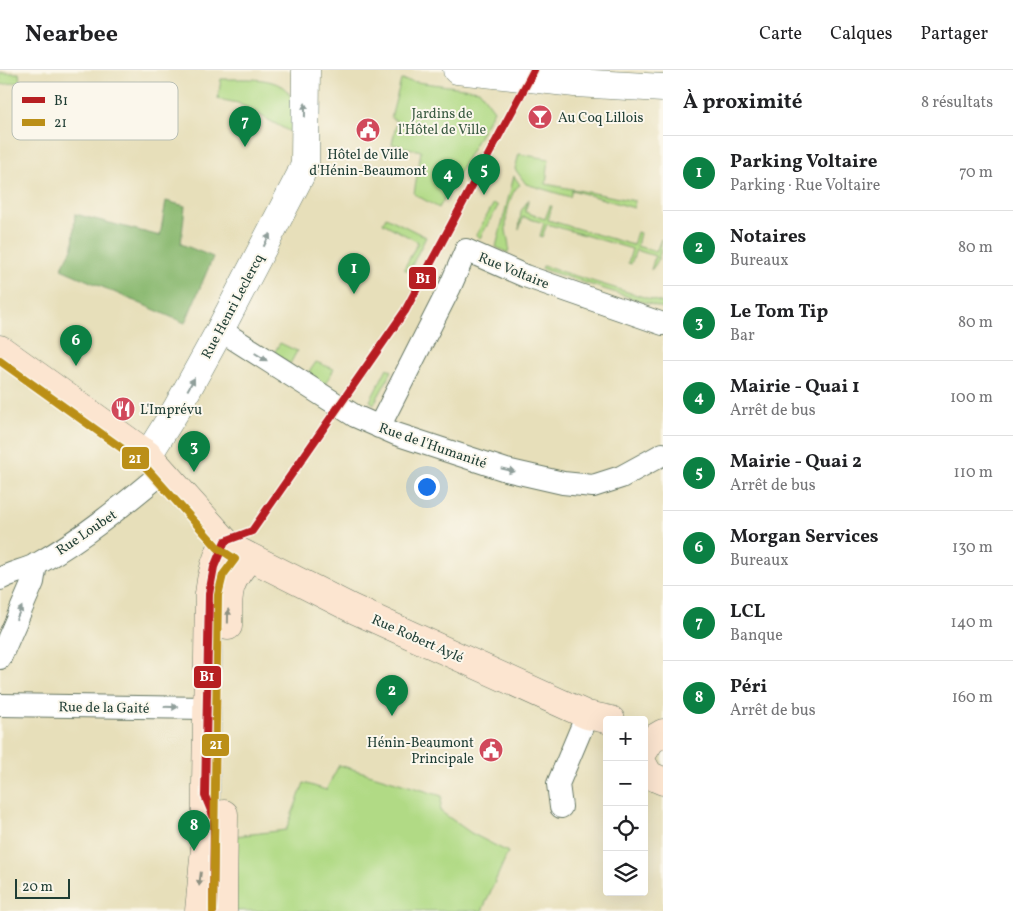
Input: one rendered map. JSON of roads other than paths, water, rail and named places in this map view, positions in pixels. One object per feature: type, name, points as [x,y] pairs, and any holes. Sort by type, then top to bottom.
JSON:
[{"type":"main road","name":"Rue Robert Aylé","points":[[0,349],[155,463],[225,541],[250,557],[351,608],[599,718]]},
{"type":"main road","points":[[199,911],[204,848],[211,575],[216,557],[225,541]]},
{"type":"main road","points":[[223,911],[228,594],[232,579],[250,557]]},
{"type":"main road","points":[[648,773],[663,781]]},
{"type":"street","name":"Rue Henri Leclercq","points":[[155,463],[176,410],[220,330],[305,163],[306,70]]},
{"type":"street","points":[[457,70],[532,74],[663,88]]},
{"type":"street","name":"Rue Voltaire","points":[[379,427],[450,287],[466,250],[525,276],[663,324]]},
{"type":"street","name":"Rue de l'Humanité","points":[[220,330],[338,406],[379,427],[506,470],[563,483],[593,486],[621,477],[663,454]]},
{"type":"street","name":"Rue Loubet","points":[[0,579],[36,564],[102,524],[155,463]]},
{"type":"street","points":[[0,658],[33,582],[36,564]]},
{"type":"street","name":"Rue de la Gaité","points":[[0,705],[207,708]]},
{"type":"street","points":[[561,807],[558,784],[599,718]]},
{"type":"place","name":"Au Coq Lillois","points":[[540,117]]},
{"type":"place","name":"Hôtel de Ville d'Hénin-Beaumont","points":[[368,130]]},
{"type":"place","name":"LCL","points":[[245,147]]},
{"type":"place","name":"Mairie - Quai 2","points":[[484,195]]},
{"type":"place","name":"Mairie - Quai 1","points":[[448,200]]},
{"type":"place","name":"Parking Voltaire","points":[[354,294]]},
{"type":"place","name":"Morgan Services","points":[[76,366]]},
{"type":"place","name":"L'Imprévu","points":[[123,409]]},
{"type":"place","name":"Le Tom Tip","points":[[194,472]]},
{"type":"place","name":"Notaires","points":[[392,716]]},
{"type":"place","name":"Hénin-Beaumont Principale","points":[[491,750]]},
{"type":"place","name":"Péri","points":[[194,851]]},
{"type":"park label","name":"Jardins de l'Hôtel de Ville","points":[[442,122]]}]
